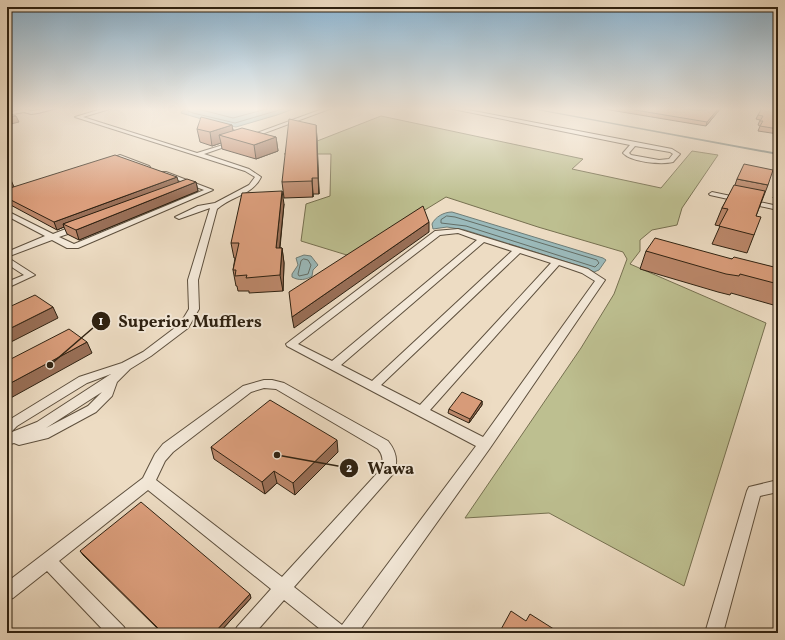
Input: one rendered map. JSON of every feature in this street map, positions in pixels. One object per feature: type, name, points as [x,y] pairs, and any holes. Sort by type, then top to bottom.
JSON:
[{"type":"lane","points":[[146,138],[247,170],[258,177],[256,184],[217,205],[201,208],[179,217]]},
{"type":"lane","points":[[199,154],[245,138]]},
{"type":"lane","points":[[603,138],[634,144],[672,152],[677,154],[671,161],[659,162],[629,156],[626,153],[634,144]]},
{"type":"lane","points":[[7,213],[70,246],[75,246],[210,190],[120,157],[103,162]]},
{"type":"lane","points":[[182,187],[191,183]]},
{"type":"lane","points":[[712,194],[778,208]]},
{"type":"lane","points":[[7,441],[43,435],[71,422],[99,403],[108,393],[112,380],[126,366],[171,337],[184,326],[194,309],[193,280],[202,244],[214,208],[217,205]]},
{"type":"lane","points":[[7,255],[84,225]]},
{"type":"lane","points":[[347,633],[485,444],[600,280],[585,271],[458,231],[438,233],[291,344],[485,444]]},
{"type":"lane","points":[[333,366],[483,239]]},
{"type":"lane","points":[[373,386],[518,250]]},
{"type":"lane","points":[[7,260],[31,275],[7,285]]},
{"type":"lane","points":[[422,411],[557,262]]},
{"type":"lane","points":[[7,429],[13,422],[83,380],[126,366]]},
{"type":"lane","points":[[7,592],[148,482],[155,467],[168,448],[247,389],[264,384],[272,384],[280,386],[383,445],[388,451],[391,459],[388,470],[243,633]]},
{"type":"lane","points":[[148,482],[339,633]]},
{"type":"lane","points":[[714,633],[754,491],[778,486]]},
{"type":"lane","points":[[48,560],[118,633]]},
{"type":"green space","points":[[325,138],[484,138],[583,159],[572,169],[661,188],[692,151],[718,155],[682,208],[677,225],[652,230],[640,240],[640,251],[630,264],[766,323],[684,586],[549,513],[465,518],[581,348],[614,294],[627,259],[623,252],[538,227],[446,197],[350,256],[301,241],[306,204],[330,196],[331,154],[284,154]]},
{"type":"water","points":[[452,212],[606,260],[599,270],[594,272],[583,267],[465,230],[447,227],[433,229],[433,221],[440,215]]},
{"type":"water","points":[[304,255],[311,256],[318,265],[313,270],[312,276],[302,280],[292,277],[292,274],[298,265],[296,258]]},
{"type":"building","points":[[229,138],[274,138],[254,145]]},
{"type":"building","points":[[287,138],[316,138],[318,178],[312,178],[312,181],[282,182]]},
{"type":"building","points":[[115,155],[177,177],[54,222],[7,198],[7,189]]},
{"type":"building","points":[[744,164],[773,170],[768,185],[737,179]]},
{"type":"building","points":[[187,179],[196,182],[76,230],[63,224]]},
{"type":"building","points":[[734,185],[765,191],[756,216],[761,217],[754,235],[719,226],[728,209],[722,208]]},
{"type":"building","points":[[282,191],[276,248],[282,248],[280,275],[246,278],[247,275],[235,276],[236,270],[233,270],[239,243],[231,243],[242,193]]},
{"type":"building","points":[[423,206],[429,222],[292,317],[289,292]]},
{"type":"building","points":[[655,238],[732,259],[734,257],[778,268],[778,284],[740,274],[739,276],[726,274],[646,251]]},
{"type":"building","points":[[35,295],[53,307],[7,330],[7,308]]},
{"type":"building","points":[[69,329],[87,342],[7,385],[7,361]]},
{"type":"building","points":[[462,392],[482,401],[470,419],[449,409]]},
{"type":"building","points":[[270,400],[337,440],[293,483],[274,471],[262,482],[211,447]]},
{"type":"building","points":[[141,502],[250,594],[214,633],[163,633],[80,551]]},
{"type":"building","points":[[511,611],[526,621],[530,614],[560,633],[499,633]]},
{"type":"waterway","points":[[690,138],[778,154]]},
{"type":"place","name":"Superior Mufflers","points":[[50,365]]},
{"type":"place","name":"Wawa","points":[[277,455]]}]
